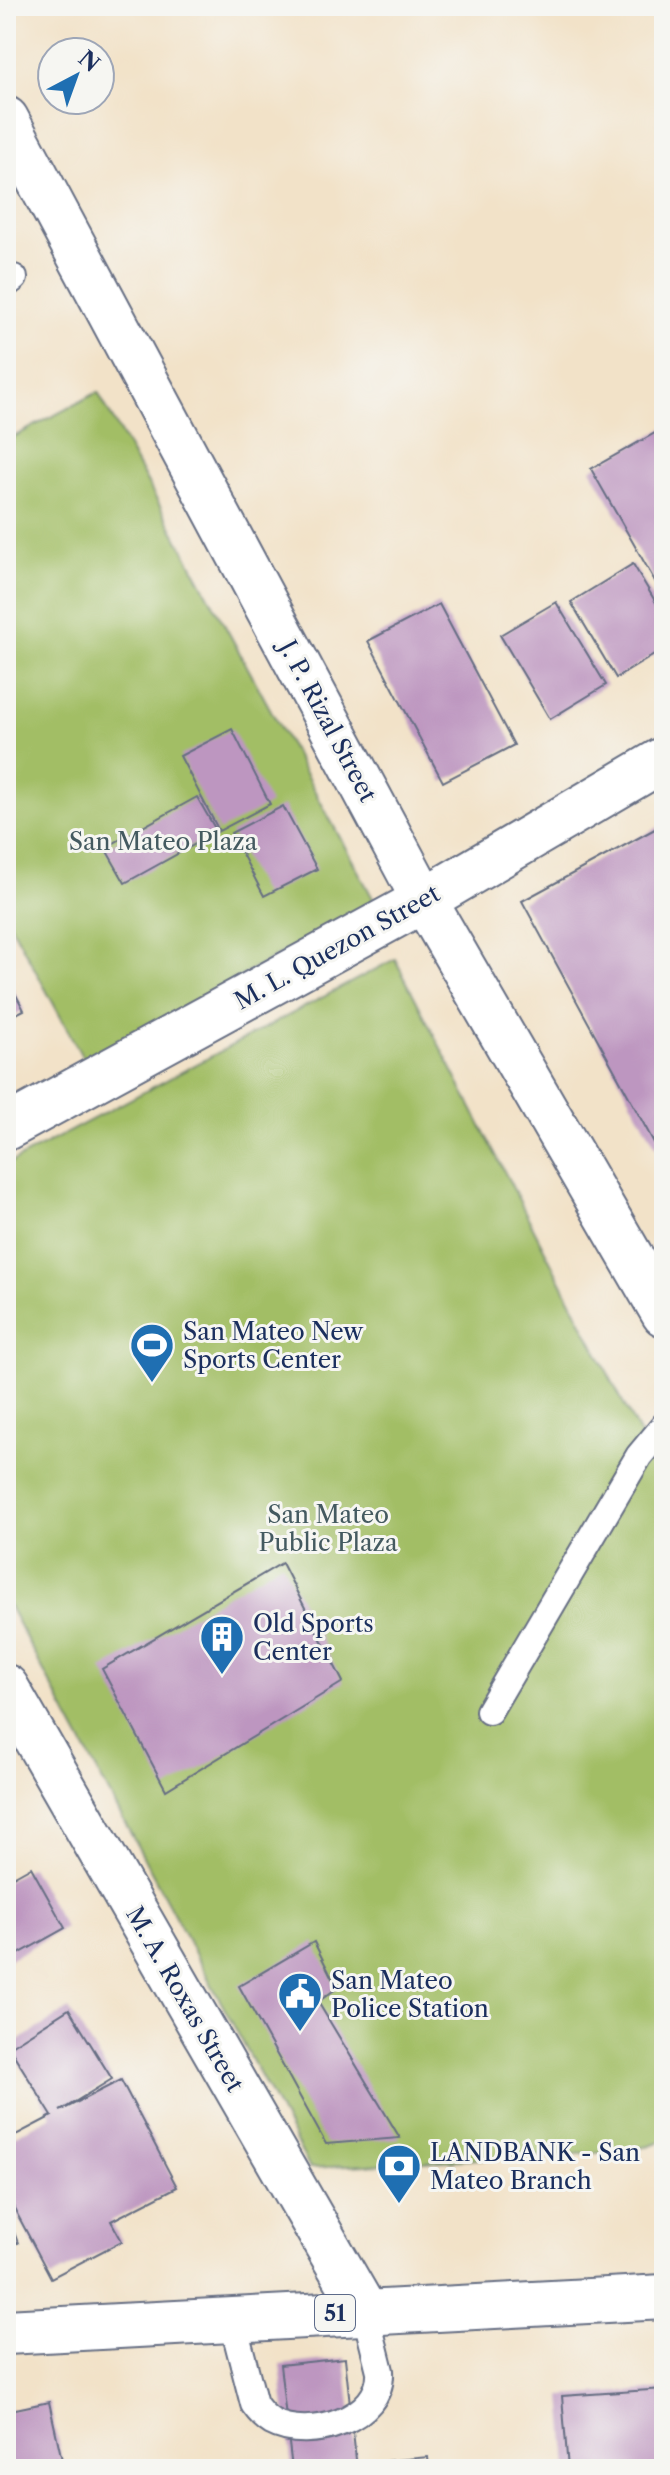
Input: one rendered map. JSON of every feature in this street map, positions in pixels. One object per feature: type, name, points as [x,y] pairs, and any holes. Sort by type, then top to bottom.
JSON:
[{"type":"main road","name":"J. P. Rizal Street","points":[[6,119],[424,900],[664,1314]]},
{"type":"main road","name":"M. L. Quezon Street","points":[[6,1128],[424,900],[664,759]]},
{"type":"main road","name":"M. A. Roxas Street","points":[[6,1687],[365,2311]]},
{"type":"main road","name":"51","points":[[6,2332],[664,2297]]},
{"type":"lane","points":[[489,1711],[639,1456],[664,1426]]},
{"type":"lane","points":[[232,2319],[254,2404],[262,2415],[274,2423],[293,2429],[338,2422],[356,2415],[375,2398],[381,2380],[380,2371],[365,2311]]},
{"type":"green space","name":"San Mateo Plaza","points":[[98,392],[375,902],[85,1062],[6,916],[6,441]]},
{"type":"green space","name":"San Mateo Public Plaza","points":[[395,959],[664,1482],[664,2140],[632,2151],[310,2168],[6,1601],[6,1165]]},
{"type":"building","points":[[664,428],[664,597],[591,469]]},
{"type":"building","points":[[633,564],[664,616],[664,649],[616,678],[571,602]]},
{"type":"building","points":[[556,602],[606,685],[550,719],[500,635]]},
{"type":"building","points":[[439,604],[514,745],[443,782],[368,641]]},
{"type":"building","points":[[232,729],[270,804],[219,831],[180,756]]},
{"type":"building","points":[[197,797],[217,832],[125,883],[105,848]]},
{"type":"building","points":[[283,806],[317,869],[264,896],[231,833]]},
{"type":"building","points":[[664,824],[664,1161],[522,901]]},
{"type":"building","points":[[6,976],[24,1010],[6,1019]]},
{"type":"building","name":"Old Sports Center","points":[[282,1563],[343,1682],[166,1790],[102,1669]]},
{"type":"building","points":[[31,1867],[65,1928],[6,1961],[6,1881]]},
{"type":"building","points":[[314,1942],[337,1988],[318,2002],[400,2138],[326,2144],[239,1986]]},
{"type":"building","points":[[69,2009],[112,2079],[60,2111],[121,2080],[177,2187],[111,2221],[122,2241],[51,2278],[6,2193],[6,2140],[52,2116],[9,2047]]},
{"type":"building","points":[[6,2211],[18,2243],[6,2245]]},
{"type":"building","points":[[345,2358],[357,2469],[292,2469],[280,2365]]},
{"type":"building","points":[[664,2389],[664,2469],[568,2469],[562,2396]]},
{"type":"building","points":[[49,2402],[64,2469],[6,2469],[6,2411]]},
{"type":"building","points":[[428,2457],[429,2469],[387,2469],[386,2461]]},
{"type":"place","name":"San Mateo New Sports Center","points":[[152,1384]]},
{"type":"place","name":"Old Sports Center","points":[[222,1676]]},
{"type":"place","name":"San Mateo Police Station","points":[[300,2033]]},
{"type":"place","name":"LANDBANK - San Mateo Branch","points":[[399,2205]]}]
